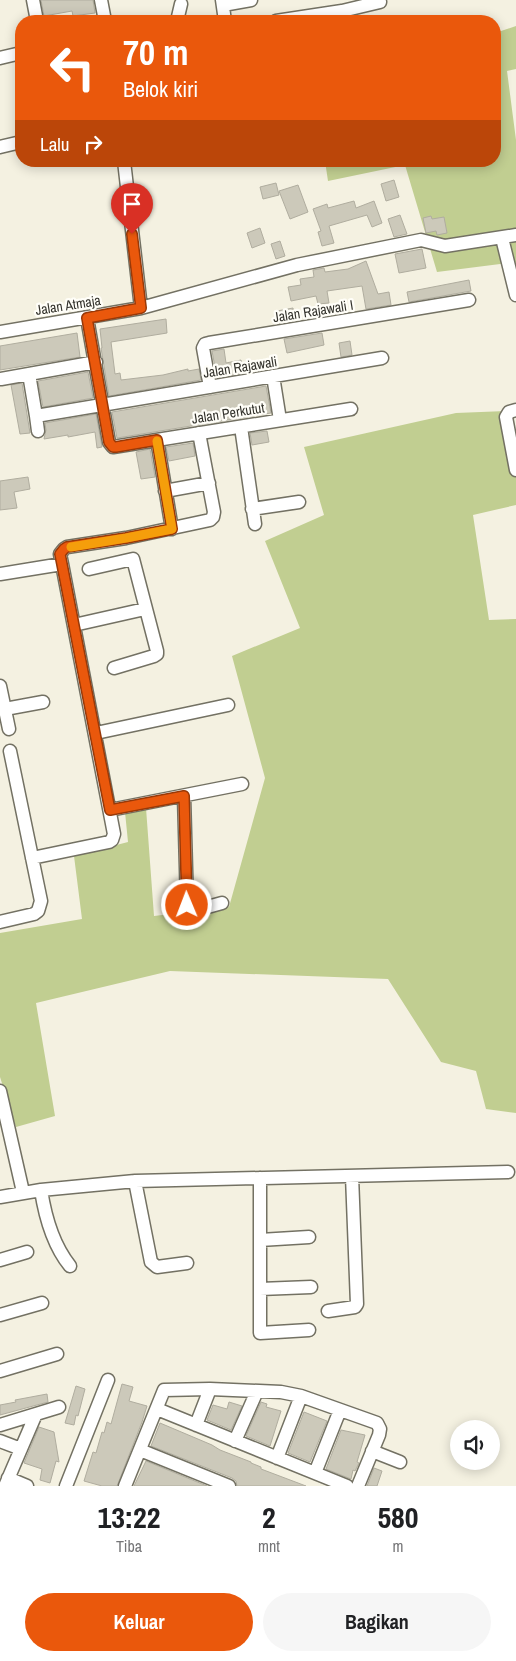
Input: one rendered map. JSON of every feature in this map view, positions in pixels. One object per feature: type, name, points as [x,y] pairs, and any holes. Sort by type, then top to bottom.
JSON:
[{"type":"street","points":[[32,0],[36,15]]},
{"type":"street","points":[[101,0],[104,15]]},
{"type":"street","points":[[224,15],[222,2],[251,0]]},
{"type":"street","points":[[178,15],[181,4]]},
{"type":"street","points":[[316,15],[381,5]]},
{"type":"street","points":[[0,58],[15,54]]},
{"type":"street","points":[[0,147],[15,143]]},
{"type":"street","points":[[125,167],[141,308]]},
{"type":"street","name":"Jalan Atmaja","points":[[0,332],[141,308],[297,265],[421,240],[445,246],[516,235]]},
{"type":"street","points":[[502,238],[516,295]]},
{"type":"street","name":"Jalan Rajawali I","points":[[210,387],[203,348],[205,344],[469,300]]},
{"type":"street","points":[[87,318],[103,404]]},
{"type":"street","name":"Jalan Rajawali","points":[[36,416],[382,358]]},
{"type":"street","points":[[1,379],[96,362]]},
{"type":"street","points":[[28,374],[38,431]]},
{"type":"street","points":[[273,376],[280,420]]},
{"type":"street","name":"Jalan Perkutut","points":[[103,404],[111,445],[116,447],[351,409]]},
{"type":"street","points":[[516,410],[509,412],[506,416],[516,470]]},
{"type":"street","points":[[241,427],[255,524]]},
{"type":"street","points":[[32,858],[112,840],[114,834],[60,554],[67,547],[126,538],[210,520],[214,512],[199,433]]},
{"type":"street","points":[[157,440],[172,529]]},
{"type":"street","points":[[165,491],[208,483]]},
{"type":"street","points":[[252,509],[299,502]]},
{"type":"street","points":[[89,569],[133,559],[157,654],[114,668]]},
{"type":"street","points":[[0,574],[62,564]]},
{"type":"street","points":[[74,625],[145,609]]},
{"type":"street","points":[[0,690],[9,730]]},
{"type":"street","points":[[4,708],[43,702]]},
{"type":"street","points":[[96,733],[228,705]]},
{"type":"street","points":[[0,922],[34,914],[38,911],[41,901],[10,751]]},
{"type":"street","points":[[110,810],[242,784]]},
{"type":"street","points":[[184,796],[187,905],[193,911],[222,903]]},
{"type":"street","points":[[0,1091],[23,1192]]},
{"type":"street","points":[[0,1197],[23,1192],[135,1181],[508,1172]]},
{"type":"street","points":[[328,1310],[355,1307],[358,1304],[352,1176]]},
{"type":"street","points":[[260,1178],[260,1333],[309,1330]]},
{"type":"street","points":[[135,1181],[151,1262],[157,1267],[187,1263]]},
{"type":"street","points":[[41,1190],[52,1232],[60,1253],[70,1266]]},
{"type":"street","points":[[260,1240],[309,1237]]},
{"type":"street","points":[[0,1260],[27,1252]]},
{"type":"street","points":[[260,1289],[311,1287]]},
{"type":"street","points":[[0,1315],[42,1303]]},
{"type":"street","points":[[0,1371],[57,1354]]},
{"type":"street","points":[[66,1486],[108,1380]]},
{"type":"street","points":[[126,1486],[164,1390],[268,1391],[301,1396],[377,1423],[379,1435],[358,1486]]},
{"type":"street","points":[[196,1425],[210,1390]]},
{"type":"street","points":[[235,1441],[257,1391]]},
{"type":"street","points":[[277,1458],[301,1396]]},
{"type":"street","points":[[0,1425],[58,1407]]},
{"type":"street","points":[[157,1409],[346,1486]]},
{"type":"street","points":[[315,1473],[340,1410]]},
{"type":"street","points":[[27,1486],[7,1482],[36,1414]]},
{"type":"street","points":[[0,1441],[21,1449]]},
{"type":"street","points":[[140,1450],[229,1486]]},
{"type":"street","points":[[372,1451],[400,1462]]},
{"type":"green space","points":[[516,26],[516,69],[507,71],[516,140],[516,266],[515,262],[437,272],[406,167],[501,167],[501,31]]},
{"type":"green space","points":[[326,167],[395,167],[328,181]]},
{"type":"green space","points":[[506,411],[516,468],[516,505],[473,515],[489,620],[516,619],[516,1113],[486,1109],[476,1071],[441,1062],[388,979],[170,971],[36,1003],[55,1116],[16,1127],[0,1077],[0,933],[82,919],[74,856],[128,842],[125,812],[146,808],[154,916],[229,907],[265,778],[232,656],[300,628],[265,541],[324,515],[304,447],[456,413]]},
{"type":"building","points":[[41,0],[93,0],[95,13],[73,15],[72,11],[44,15]]},
{"type":"building","points":[[394,180],[399,197],[386,201],[381,184]]},
{"type":"building","points":[[276,183],[279,195],[263,199],[260,187]]},
{"type":"building","points":[[298,185],[308,212],[290,219],[279,191]]},
{"type":"building","points":[[354,201],[356,208],[374,201],[382,223],[372,227],[367,215],[329,226],[334,243],[322,246],[318,232],[321,231],[313,209],[327,204],[328,208]]},
{"type":"building","points":[[400,215],[407,234],[394,237],[388,219]]},
{"type":"building","points":[[431,216],[432,219],[444,217],[447,233],[437,235],[436,231],[426,233],[423,218]]},
{"type":"building","points":[[260,228],[265,243],[252,248],[247,233]]},
{"type":"building","points":[[280,241],[285,256],[276,259],[271,244]]},
{"type":"building","points":[[422,249],[426,268],[399,273],[395,254]]},
{"type":"building","points":[[366,261],[378,294],[389,292],[391,305],[366,309],[362,286],[327,291],[329,303],[318,304],[316,296],[291,301],[288,287],[301,285],[300,279],[314,277],[313,270],[324,268],[325,272],[348,269]]},
{"type":"building","points":[[469,280],[471,291],[409,302],[407,292]]},
{"type":"building","points":[[293,308],[295,321],[279,323],[277,311]]},
{"type":"building","points":[[166,319],[167,333],[111,342],[115,374],[120,373],[121,380],[163,375],[188,369],[188,371],[199,369],[201,380],[109,396],[101,348],[100,329]]},
{"type":"building","points":[[77,333],[80,357],[0,370],[0,346]]},
{"type":"building","points":[[322,333],[324,345],[287,353],[284,339]]},
{"type":"building","points":[[350,341],[352,355],[341,357],[339,343]]},
{"type":"building","points":[[224,349],[226,363],[241,360],[244,373],[217,378],[212,351]]},
{"type":"building","points":[[88,372],[93,398],[43,407],[38,381]]},
{"type":"building","points":[[22,383],[30,433],[20,434],[11,385]]},
{"type":"building","points":[[266,386],[271,413],[117,438],[112,412]]},
{"type":"building","points":[[96,414],[102,447],[97,448],[95,432],[44,439],[45,423]]},
{"type":"building","points":[[267,431],[269,442],[252,445],[250,433]]},
{"type":"building","points":[[193,443],[195,456],[169,461],[166,447]]},
{"type":"building","points":[[150,449],[155,477],[141,479],[136,452]]},
{"type":"building","points":[[28,477],[30,489],[14,492],[17,508],[0,510],[0,481]]},
{"type":"building","points":[[122,1384],[133,1387],[129,1401],[147,1406],[117,1486],[102,1486],[84,1481],[93,1452],[96,1453],[102,1432],[104,1433],[107,1422],[111,1424]]},
{"type":"building","points":[[76,1386],[85,1389],[74,1425],[65,1423]]},
{"type":"building","points":[[47,1394],[48,1402],[0,1415],[0,1405]]},
{"type":"building","points":[[229,1402],[242,1406],[231,1430],[207,1420],[213,1405],[227,1409]]},
{"type":"building","points":[[261,1402],[267,1404],[266,1407],[281,1411],[270,1446],[246,1436]]},
{"type":"building","points":[[304,1412],[327,1421],[310,1462],[288,1453]]},
{"type":"building","points":[[160,1423],[251,1462],[261,1467],[261,1469],[306,1486],[237,1486],[236,1481],[232,1478],[151,1446]]},
{"type":"building","points":[[39,1427],[54,1432],[59,1462],[56,1461],[50,1483],[40,1480],[42,1469],[24,1463]]},
{"type":"building","points":[[341,1430],[365,1435],[357,1462],[359,1463],[355,1471],[353,1470],[351,1479],[326,1469]]},
{"type":"building","points":[[146,1461],[207,1486],[134,1486]]},
{"type":"building","points":[[374,1468],[382,1471],[377,1486],[367,1486]]},
{"type":"slow traffic","points":[[71,547],[172,529],[157,441]]},
{"type":"route","points":[[132,234],[141,308],[87,318],[109,442],[113,447],[116,447],[157,440],[172,529],[67,547],[60,554],[110,810],[184,796],[187,905]]}]
